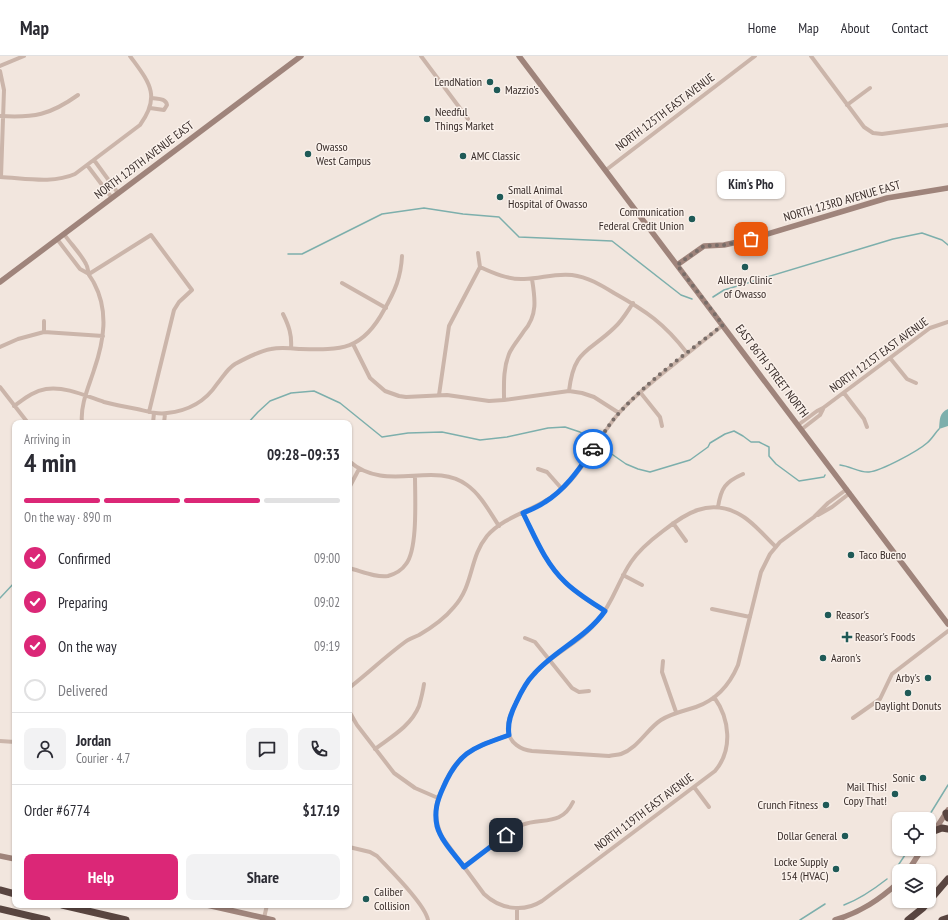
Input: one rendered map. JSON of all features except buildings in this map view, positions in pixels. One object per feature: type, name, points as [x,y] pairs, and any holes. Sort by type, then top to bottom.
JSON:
[{"type":"highway","points":[[936,830],[948,828]]},
{"type":"highway","points":[[908,920],[923,908],[948,879]]},
{"type":"highway","points":[[0,890],[12,893]]},
{"type":"highway","points":[[75,908],[126,920]]},
{"type":"highway","points":[[0,909],[46,920]]},
{"type":"highway","points":[[942,920],[948,918]]},
{"type":"main road","name":"NORTH 129TH AVENUE EAST","points":[[0,282],[301,56]]},
{"type":"main road","name":"EAST 86TH STREET NORTH","points":[[519,56],[948,624]]},
{"type":"main road","name":"NORTH 123RD AVENUE EAST","points":[[677,265],[704,246],[724,245],[751,239],[887,198],[948,188]]},
{"type":"main road","points":[[936,828],[947,814]]},
{"type":"main road","points":[[0,856],[12,858]]},
{"type":"main road","points":[[835,920],[846,917],[863,909],[892,888]]},
{"type":"main road","points":[[221,908],[273,920]]},
{"type":"street","points":[[0,66],[24,56]]},
{"type":"street","points":[[0,71],[4,90],[1,177],[56,180],[67,178],[75,174],[140,125],[147,115],[152,100],[151,90],[145,76],[130,56]]},
{"type":"street","points":[[421,56],[468,119]]},
{"type":"street","name":"NORTH 125TH EAST AVENUE","points":[[606,170],[755,56]]},
{"type":"street","points":[[811,56],[864,127],[873,132],[882,134],[948,125]]},
{"type":"street","points":[[847,105],[870,88]]},
{"type":"street","points":[[2,116],[36,116],[51,112],[78,95]]},
{"type":"street","points":[[150,108],[162,110],[167,106],[165,100],[152,100]]},
{"type":"street","points":[[94,160],[118,193]]},
{"type":"street","points":[[87,165],[112,198]]},
{"type":"street","points":[[64,234],[86,264],[104,313],[103,336],[96,366],[85,396],[82,420]]},
{"type":"street","points":[[89,274],[152,235],[192,290],[179,302],[174,310],[152,412],[153,420]]},
{"type":"street","points":[[57,239],[80,269],[89,274]]},
{"type":"street","points":[[439,395],[449,326],[480,267],[478,253]]},
{"type":"street","points":[[14,406],[28,396],[45,389],[58,388],[152,412],[165,414],[183,410],[201,401],[213,390],[225,372],[235,364],[265,350],[291,348],[330,350],[353,344],[364,337],[372,330],[386,308],[399,278],[402,256]]},
{"type":"street","points":[[480,267],[508,277],[523,280],[555,274],[578,276],[601,285],[633,303],[659,321],[687,353]]},
{"type":"street","points":[[504,400],[504,377],[509,355],[514,345],[529,324],[534,311],[535,294],[532,279]]},
{"type":"street","points":[[342,283],[386,308]]},
{"type":"street","points":[[569,391],[572,370],[579,357],[620,322],[633,303]]},
{"type":"street","points":[[283,314],[291,333],[291,348]]},
{"type":"street","points":[[44,321],[44,332]]},
{"type":"street","name":"NORTH 121ST EAST AVENUE","points":[[800,427],[820,415],[823,408],[930,328],[948,322]]},
{"type":"street","points":[[352,686],[406,642],[437,622],[455,606],[466,590],[480,545],[488,536],[499,526],[544,503],[562,489],[573,478],[619,413],[640,392],[723,325]]},
{"type":"street","points":[[0,347],[18,339],[44,332],[103,336]]},
{"type":"street","points":[[353,344],[370,378],[385,391],[392,394],[406,397],[439,395],[488,400],[504,400],[569,391],[594,397],[619,413]]},
{"type":"street","points":[[890,358],[907,379],[916,383]]},
{"type":"street","points":[[0,387],[26,420]]},
{"type":"street","points":[[640,392],[660,417],[662,426]]},
{"type":"street","points":[[844,393],[864,419],[867,427]]},
{"type":"street","points":[[164,420],[165,414]]},
{"type":"street","points":[[352,463],[359,469],[383,476],[442,476],[466,484],[481,498],[499,526]]},
{"type":"street","points":[[352,482],[359,469]]},
{"type":"street","points":[[538,469],[547,472],[562,489]]},
{"type":"street","points":[[718,508],[721,494],[728,483],[743,474]]},
{"type":"street","points":[[352,569],[387,576],[394,574],[407,564],[412,548],[415,521],[415,476]]},
{"type":"street","points":[[776,547],[742,516],[728,510],[708,508],[695,510],[672,523],[645,546],[631,562],[605,611],[590,629],[534,673],[523,689],[510,717],[508,730],[509,735],[515,744],[524,750],[609,756],[621,754],[628,750],[661,720],[676,712],[701,705],[714,697],[727,685],[735,673],[741,656],[761,572],[770,554],[776,547],[780,542],[814,517],[832,507],[848,491]]},
{"type":"street","points":[[523,513],[539,547],[559,576],[570,587],[605,611]]},
{"type":"street","points":[[672,523],[686,541]]},
{"type":"street","points":[[623,575],[642,585]]},
{"type":"street","points":[[712,609],[750,617]]},
{"type":"street","points":[[854,718],[880,699],[892,674],[948,631]]},
{"type":"street","points":[[525,638],[535,642],[572,688],[579,692],[589,691]]},
{"type":"street","points":[[662,661],[662,672],[676,712]]},
{"type":"street","points":[[375,749],[402,729],[413,716],[419,706],[424,684]]},
{"type":"street","name":"NORTH 119TH EAST AVENUE","points":[[517,909],[538,904],[715,771],[723,760],[727,743],[726,721],[722,710],[714,697]]},
{"type":"street","points":[[352,716],[388,767],[414,788],[438,798]]},
{"type":"street","points":[[509,735],[480,745],[460,758],[450,772],[438,798],[436,812],[437,827],[442,837],[464,867],[490,900],[502,906],[517,909],[517,920]]},
{"type":"street","points":[[0,741],[12,742]]},
{"type":"street","points":[[694,787],[709,807]]},
{"type":"street","points":[[464,867],[515,828],[528,823],[555,819],[571,807],[573,802]]},
{"type":"street","points":[[352,848],[370,852],[377,856],[413,896],[424,910],[428,920]]},
{"type":"street","points":[[264,918],[266,908]]},
{"type":"water","points":[[948,409],[948,426],[939,429],[941,414]]},
{"type":"waterway","points":[[288,254],[302,254],[382,214],[424,208],[463,214],[499,217],[519,237],[612,241],[681,295],[692,299]]},
{"type":"waterway","points":[[713,297],[724,290],[893,239],[922,233],[942,240],[948,245]]},
{"type":"waterway","points":[[251,420],[270,401],[291,393],[314,391],[340,403],[382,437],[408,433],[442,432],[480,440],[507,437],[548,428],[565,427],[580,432],[626,464],[650,472],[690,460],[708,447],[710,443],[725,434],[734,431],[751,442],[759,442],[769,447],[769,456],[776,464],[799,481],[824,477],[825,475]]},
{"type":"waterway","points":[[840,465],[866,472],[875,471],[922,447],[939,429]]},
{"type":"waterway","points":[[0,598],[12,585]]},
{"type":"waterway","points":[[931,812],[948,785]]},
{"type":"waterway","points":[[899,864],[904,856]]},
{"type":"waterway","points":[[844,905],[866,894],[887,879]]},
{"type":"waterway","points":[[800,920],[825,904]]},
{"type":"way so far","points":[[593,449],[619,413],[640,392],[723,325],[677,265],[704,246],[724,245],[751,239]]},
{"type":"place","name":"LendNation","points":[[490,82]]},
{"type":"place","name":"Mazzio's","points":[[497,90]]},
{"type":"place","name":"Needful Things Market","points":[[427,119]]},
{"type":"place","name":"Owasso West Campus","points":[[308,154]]},
{"type":"place","name":"AMC Classic","points":[[463,156]]},
{"type":"place","name":"Small Animal Hospital of Owasso","points":[[500,197]]},
{"type":"place","name":"Communication Federal Credit Union","points":[[692,219]]},
{"type":"place","name":"Kim's Pho","points":[[751,239]]},
{"type":"place","name":"Allergy Clinic of Owasso","points":[[745,267]]},
{"type":"place","name":"Taco Bueno","points":[[851,555]]},
{"type":"place","name":"Reasor's","points":[[828,615]]},
{"type":"place","name":"Reasor's Foods","points":[[847,637]]},
{"type":"place","name":"Aaron's","points":[[823,658]]},
{"type":"place","name":"Arby's","points":[[928,678]]},
{"type":"place","name":"Daylight Donuts","points":[[908,693]]},
{"type":"place","name":"Sonic","points":[[923,778]]},
{"type":"place","name":"Mail This! Copy That!","points":[[895,794]]},
{"type":"place","name":"Crunch Fitness","points":[[826,805]]},
{"type":"place","name":"Dollar General","points":[[845,836]]},
{"type":"place","name":"Locke Supply 154 (HVAC)","points":[[836,869]]},
{"type":"place","name":"Caliber Collision","points":[[366,899]]},
{"type":"route","points":[[506,835],[464,867],[442,837],[437,827],[436,806],[450,772],[460,758],[480,745],[509,735],[508,730],[510,717],[523,689],[534,673],[590,629],[605,611],[570,587],[559,576],[539,547],[523,513],[544,503],[569,483],[593,449]]}]
